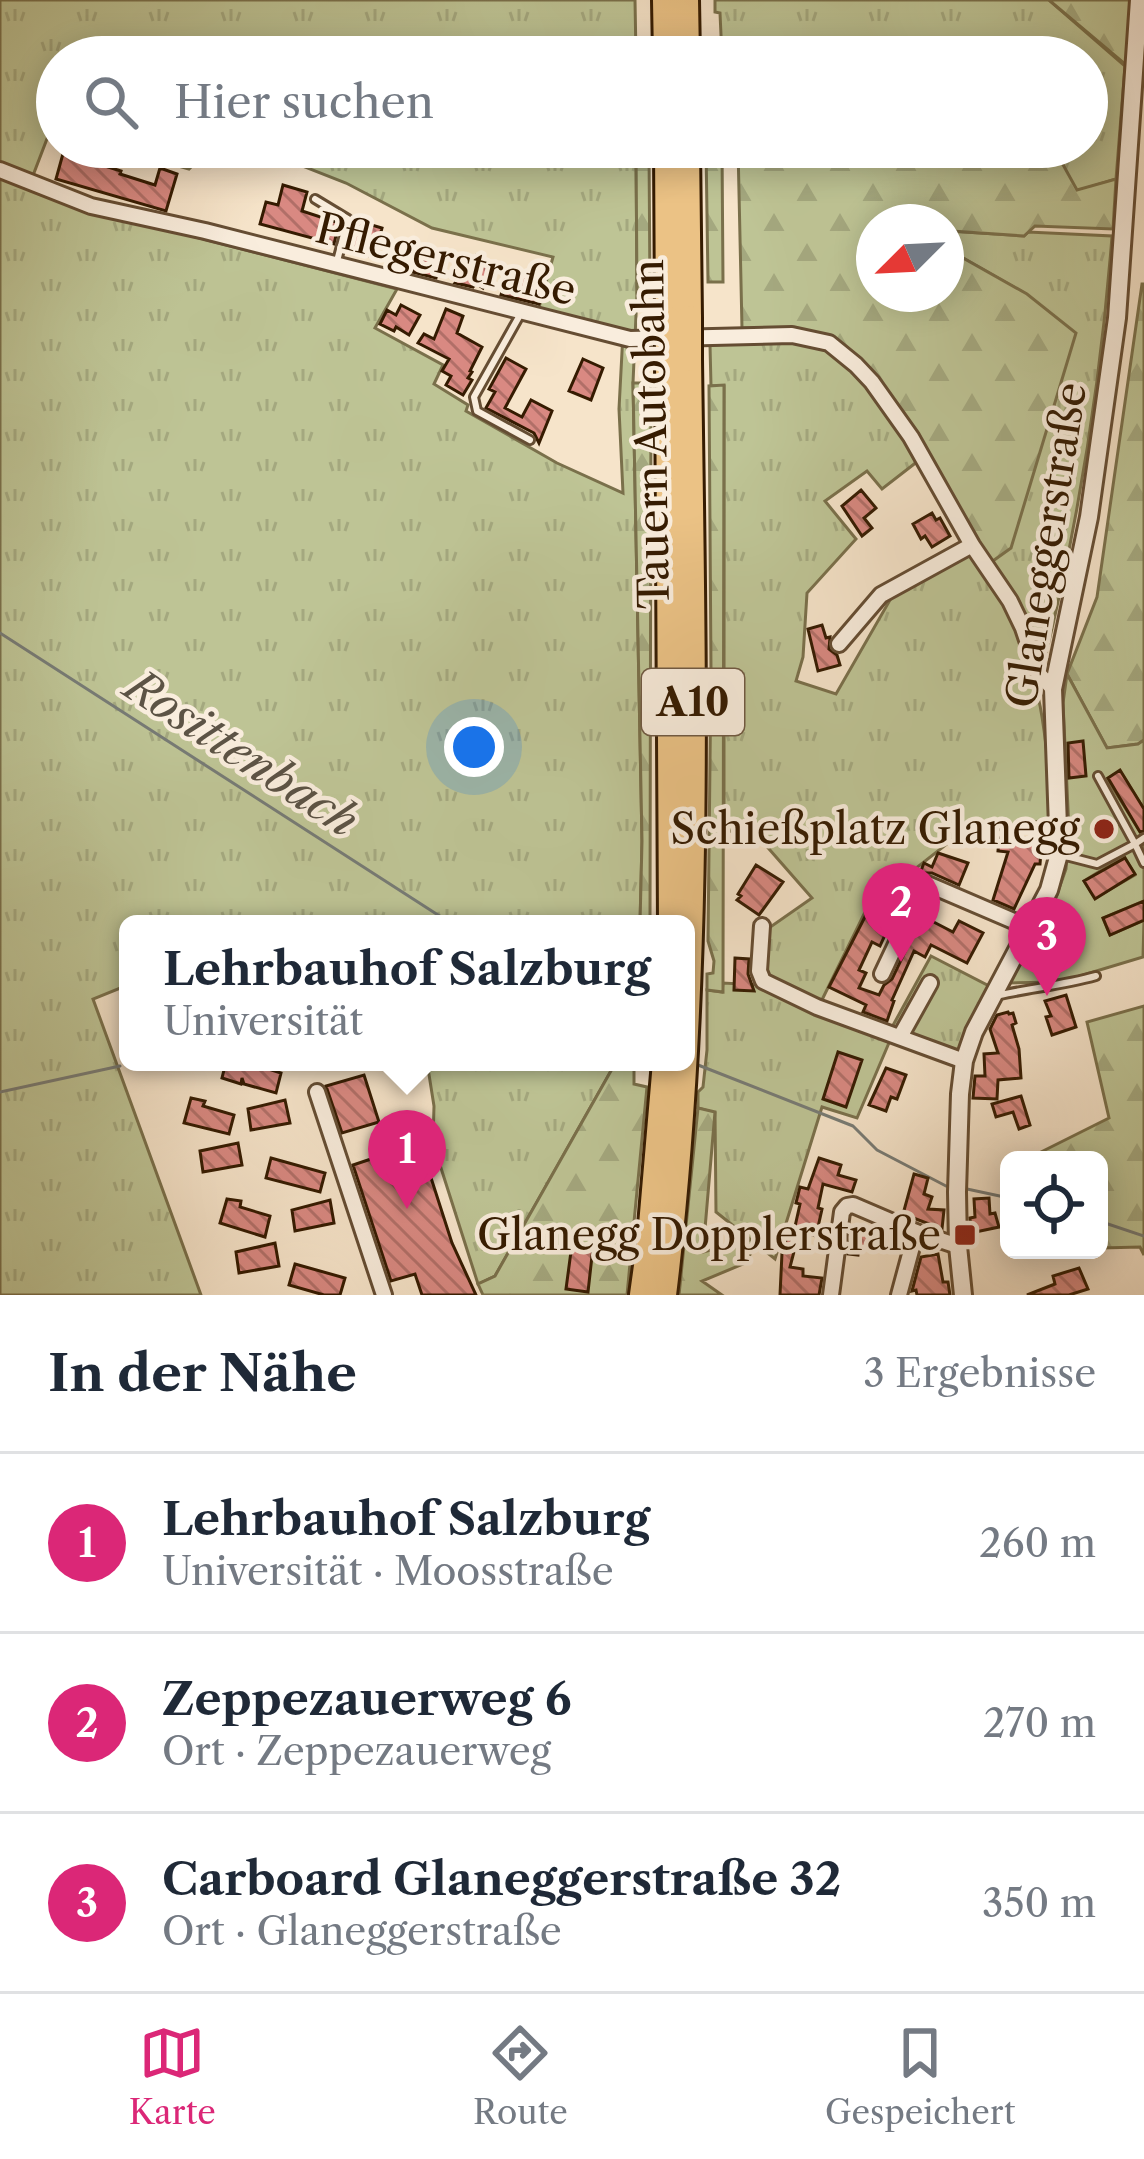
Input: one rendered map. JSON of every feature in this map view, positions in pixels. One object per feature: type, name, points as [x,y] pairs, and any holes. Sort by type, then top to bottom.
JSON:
[{"type":"highway","points":[[665,0],[666,36]]},
{"type":"highway","points":[[686,0],[687,36]]},
{"type":"highway","name":"Tauern Autobahn","points":[[668,168],[679,318]]},
{"type":"highway","name":"Tauern Autobahn","points":[[671,915],[679,318],[686,168]]},
{"type":"highway","name":"Tauern Autobahn","points":[[679,359],[693,795],[690,915]]},
{"type":"highway","name":"Tauern Autobahn","points":[[642,1295],[672,1071]]},
{"type":"highway","name":"Tauern Autobahn","points":[[664,1295],[672,1071]]},
{"type":"street","name":"Glaneggerstraße","points":[[963,1295],[958,1124],[964,1061],[974,1032],[1049,890],[1058,854],[1053,689],[1089,517],[1118,318],[1139,0]]},
{"type":"street","name":"Pflegerstraße","points":[[0,170],[91,206],[630,339],[792,335],[829,344],[856,365],[911,437],[1010,601],[1038,673],[1053,689]]},
{"type":"street","points":[[839,644],[881,595],[972,545]]},
{"type":"street","points":[[882,974],[926,883],[1030,928]]},
{"type":"street","points":[[762,926],[759,971],[763,981],[818,1007],[964,1061]]},
{"type":"street","points":[[900,1037],[930,983]]},
{"type":"street","points":[[317,1092],[384,1295]]},
{"type":"street","points":[[831,1295],[842,1212],[847,1206],[958,1246]]},
{"type":"street","points":[[899,1295],[916,1232]]},
{"type":"lane","points":[[315,199],[348,218],[336,265]]},
{"type":"lane","points":[[522,312],[474,397],[477,411],[530,440]]},
{"type":"lane","points":[[1098,776],[1144,863]]},
{"type":"lane","points":[[1058,854],[1097,864],[1144,838]]},
{"type":"lane","points":[[993,996],[1096,976]]},
{"type":"green space","points":[[0,0],[635,0],[636,36],[36,36],[36,168],[29,186],[91,210],[397,289],[375,328],[443,365],[434,384],[468,405],[466,411],[557,463],[623,493],[619,409],[623,333],[538,311],[553,257],[432,228],[308,168],[636,168],[633,383],[640,915],[119,915],[119,989],[93,999],[201,1295],[0,1295]]},
{"type":"green space","points":[[715,0],[1049,0],[1090,36],[721,36],[720,13],[715,12]]},
{"type":"green space","points":[[1049,0],[1144,0],[1144,80],[1108,50],[1108,36],[1092,36]]},
{"type":"green space","points":[[1108,51],[1125,66],[1116,179],[1077,191],[1046,168],[1108,168]]},
{"type":"green space","points":[[636,168],[649,168],[650,292],[637,293]]},
{"type":"green space","points":[[706,168],[722,168],[723,282],[708,282]]},
{"type":"green space","points":[[738,168],[1065,168],[1077,190],[1116,179],[1113,229],[1035,226],[1024,236],[964,232],[964,204],[856,204],[856,312],[964,312],[964,259],[1027,294],[1076,333],[1011,548],[990,563],[909,425],[829,340],[801,329],[742,328]]},
{"type":"green space","points":[[964,232],[1112,236],[1086,452],[1043,666],[990,563],[1026,294],[964,259]]},
{"type":"green space","points":[[1142,284],[1144,740],[1107,748],[1067,674],[1097,597]]},
{"type":"green space","points":[[793,342],[825,350],[856,372],[880,400],[918,461],[882,489],[867,471],[825,501],[856,539],[807,593],[803,657],[796,681],[836,694],[894,593],[969,551],[1006,607],[1028,657],[1045,736],[1053,818],[993,831],[967,828],[868,906],[817,1010],[891,1038],[857,1118],[822,1107],[775,1259],[716,1212],[715,1113],[698,1108],[707,1050],[707,990],[722,992],[723,983],[760,985],[766,930],[812,898],[763,842],[724,829],[724,386],[711,386],[710,345]]},
{"type":"green space","points":[[633,383],[651,383],[650,915],[640,915]]},
{"type":"green space","points":[[724,385],[723,992],[707,990],[707,974],[713,973],[714,961],[708,941],[709,386]]},
{"type":"green space","name":"Schießplatz Glanegg","points":[[1067,674],[1107,748],[1144,740],[1144,809],[1120,771],[1107,779],[1139,830],[1144,828],[1144,901],[1103,918],[1110,935],[1144,920],[1143,957],[1060,982],[1009,983],[1050,914],[1066,869],[1069,830],[1063,703]],"holes":[[[1124,856],[1135,875],[1095,898],[1084,881]]]},
{"type":"green space","points":[[931,956],[989,986],[958,1052],[891,1029]]},
{"type":"green space","points":[[1144,1006],[1144,1255],[1140,1247],[1108,1248],[1108,1151],[1043,1151],[1109,1118],[1087,1022]]},
{"type":"green space","points":[[428,1071],[611,1071],[495,1276],[478,1284],[433,1143]]},
{"type":"green space","points":[[611,1071],[634,1071],[634,1084],[647,1087],[627,1295],[483,1295],[478,1284],[495,1276]]},
{"type":"green space","points":[[698,1108],[715,1112],[703,1252],[754,1239],[748,1262],[702,1281],[722,1295],[679,1295]]},
{"type":"building","points":[[59,168],[111,168],[155,185],[160,168],[177,174],[166,211],[56,179]]},
{"type":"building","points":[[283,185],[307,192],[302,211],[339,223],[334,244],[260,224],[266,202],[278,205]]},
{"type":"building","points":[[358,221],[382,228],[374,257],[348,248]]},
{"type":"building","points":[[421,253],[442,258],[436,278],[412,272]]},
{"type":"building","points":[[476,255],[496,267],[483,288],[476,283],[473,287],[455,283]]},
{"type":"building","points":[[509,270],[532,278],[529,285],[544,290],[539,304],[501,295]]},
{"type":"building","points":[[401,305],[420,315],[409,335],[380,324],[387,310],[396,315]]},
{"type":"building","points":[[446,309],[463,316],[457,333],[482,347],[463,395],[446,385],[451,376],[442,371],[449,359],[418,343],[424,334],[434,339]]},
{"type":"building","points":[[506,358],[526,369],[505,408],[522,417],[531,400],[552,411],[539,443],[534,433],[486,408],[495,392],[489,389]]},
{"type":"building","points":[[583,359],[603,368],[591,400],[569,391]]},
{"type":"building","points":[[861,490],[876,508],[864,518],[872,528],[862,536],[842,506]]},
{"type":"building","points":[[932,513],[950,536],[932,547],[913,524]]},
{"type":"building","points":[[822,625],[840,665],[818,671],[808,629]]},
{"type":"building","points":[[1083,741],[1086,776],[1069,778],[1068,743]]},
{"type":"building","points":[[1120,770],[1144,809],[1144,831],[1140,832],[1108,778]]},
{"type":"building","points":[[999,838],[1042,840],[1040,864],[1035,864],[1014,909],[993,900],[1008,852],[998,851]]},
{"type":"building","points":[[938,853],[968,863],[959,885],[920,873],[924,863],[932,867]]},
{"type":"building","points":[[1125,858],[1135,874],[1095,899],[1084,881]]},
{"type":"building","points":[[756,865],[783,882],[759,915],[737,900]]},
{"type":"building","points":[[1144,901],[1144,920],[1110,935],[1103,918]]},
{"type":"building","points":[[869,909],[892,920],[880,946],[872,942],[859,970],[866,973],[859,988],[879,995],[892,979],[922,916],[953,932],[959,921],[983,933],[967,963],[931,945],[925,957],[914,951],[887,1021],[863,1012],[866,1005],[829,987]]},
{"type":"building","points":[[735,958],[749,959],[754,991],[734,990]]},
{"type":"building","points":[[1066,995],[1076,1027],[1052,1035],[1045,1001]]},
{"type":"building","points":[[1008,1012],[1016,1023],[1012,1025],[1021,1078],[998,1080],[997,1099],[973,1098],[975,1076],[985,1076],[984,1054],[998,1053],[990,1029],[997,1015]]},
{"type":"building","points":[[838,1052],[862,1060],[846,1107],[823,1099]]},
{"type":"building","points":[[886,1068],[906,1075],[897,1099],[891,1097],[886,1111],[869,1105]]},
{"type":"building","points":[[224,1071],[281,1073],[276,1093],[244,1084],[242,1078],[241,1084],[222,1078]]},
{"type":"building","points":[[364,1075],[379,1122],[342,1133],[326,1086]]},
{"type":"building","points":[[1021,1096],[1030,1125],[1019,1129],[1013,1112],[996,1117],[992,1104]]},
{"type":"building","points":[[191,1098],[234,1115],[229,1134],[184,1123]]},
{"type":"building","points":[[285,1100],[290,1123],[251,1130],[248,1109]]},
{"type":"building","points":[[414,1125],[452,1243],[476,1295],[422,1295],[415,1274],[391,1281],[353,1165],[398,1150],[392,1132]]},
{"type":"building","points":[[238,1143],[242,1165],[203,1172],[200,1151]]},
{"type":"building","points":[[271,1158],[325,1173],[320,1192],[266,1178]]},
{"type":"building","points":[[819,1158],[841,1165],[838,1175],[856,1180],[852,1192],[823,1184],[816,1236],[794,1231],[800,1187],[808,1189]]},
{"type":"building","points":[[914,1174],[928,1178],[924,1194],[932,1197],[928,1209],[944,1210],[942,1229],[903,1214]]},
{"type":"building","points":[[989,1198],[990,1214],[995,1213],[999,1227],[971,1233],[974,1199]]},
{"type":"building","points":[[227,1199],[270,1216],[265,1237],[220,1223]]},
{"type":"building","points":[[330,1200],[334,1223],[295,1231],[292,1210]]},
{"type":"building","points":[[852,1226],[870,1228],[868,1247],[859,1246],[858,1255],[848,1254]]},
{"type":"building","points":[[787,1237],[797,1240],[790,1267],[803,1269],[803,1276],[822,1278],[819,1295],[780,1295]]},
{"type":"building","points":[[275,1243],[279,1266],[239,1273],[236,1252]]},
{"type":"building","points":[[572,1244],[593,1247],[588,1292],[566,1289]]},
{"type":"building","points":[[938,1254],[950,1295],[917,1295],[912,1291],[921,1257]]},
{"type":"building","points":[[295,1264],[345,1278],[340,1295],[289,1285]]},
{"type":"building","points":[[1079,1268],[1088,1289],[1069,1295],[1027,1295],[1055,1284],[1053,1276]]},
{"type":"waterway","name":"Rosittenbach","points":[[0,633],[438,915]]},
{"type":"waterway","name":"Rosittenbach","points":[[695,1064],[853,1126],[877,1150],[946,1186]]},
{"type":"waterway","points":[[0,1092],[119,1066]]},
{"type":"waterway","name":"Rosittenbach","points":[[967,1189],[1000,1196]]},
{"type":"waterway","name":"Rosittenbach","points":[[1108,1224],[1144,1236]]},
{"type":"place","name":"Schießplatz Glanegg","points":[[1104,829]]},
{"type":"place","name":"Zeppezauerweg 6","points":[[901,962]]},
{"type":"place","name":"Carboard Glaneggerstraße 32","points":[[1047,996]]},
{"type":"place","name":"Lehrbauhof Salzburg","points":[[407,1209]]},
{"type":"place","name":"Glanegg Dopplerstraße","points":[[965,1235]]}]
